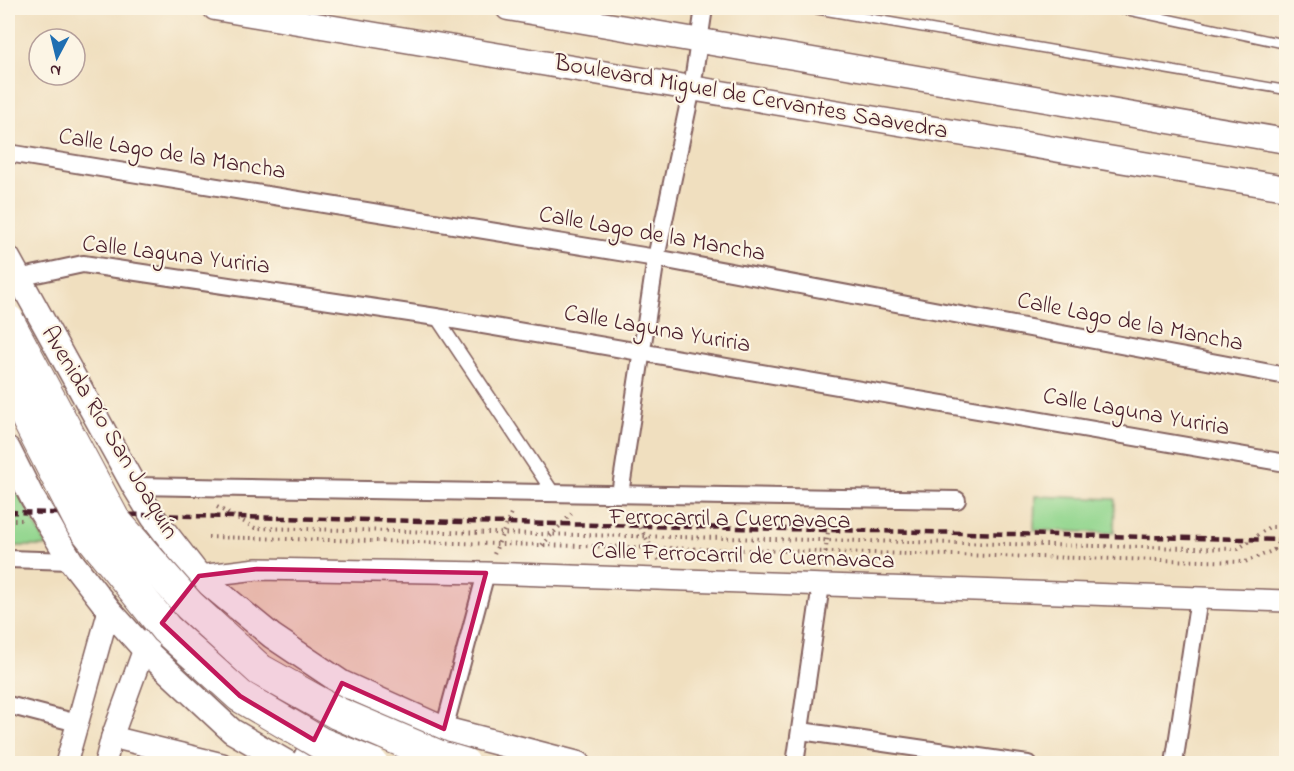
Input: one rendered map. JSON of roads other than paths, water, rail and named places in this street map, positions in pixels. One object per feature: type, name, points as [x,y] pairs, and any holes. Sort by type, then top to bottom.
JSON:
[{"type":"highway","name":"Avenida Río San Joaquín","points":[[8,321],[114,520],[189,605],[260,670],[337,713],[440,757],[464,764]]},
{"type":"highway","points":[[8,381],[82,525],[166,628],[240,696],[320,743],[372,764]]},
{"type":"main road","name":"Boulevard Miguel de Cervantes Saavedra","points":[[215,8],[1287,188]]},
{"type":"main road","name":"Boulevard Miguel de Cervantes Saavedra","points":[[508,8],[1287,141]]},
{"type":"main road","name":"Avenida Río San Joaquín","points":[[11,273],[153,517],[199,576],[272,636],[342,683],[444,729],[579,764]]},
{"type":"main road","points":[[8,449],[33,499],[71,561],[109,610],[144,649],[232,731],[289,764]]},
{"type":"main road","points":[[303,764],[342,683]]},
{"type":"street","points":[[620,494],[657,258],[692,88],[704,8]]},
{"type":"street","name":"Calle Lago de la Mancha","points":[[8,153],[657,258],[1287,376]]},
{"type":"street","name":"Calle Laguna Yuriria","points":[[11,273],[83,264],[436,317],[1287,463]]},
{"type":"street","points":[[436,317],[554,494]]},
{"type":"street","points":[[134,486],[957,501]]},
{"type":"street","points":[[8,559],[71,561]]},
{"type":"street","name":"Calle Ferrocarril de Cuernavaca","points":[[199,576],[257,569],[486,573],[1287,601]]},
{"type":"street","points":[[444,729],[486,573]]},
{"type":"street","points":[[105,764],[112,737],[144,649],[172,607],[199,576]]},
{"type":"street","points":[[795,764],[821,585]]},
{"type":"street","points":[[1174,764],[1199,598]]},
{"type":"street","points":[[66,764],[109,610]]},
{"type":"street","points":[[8,705],[76,723]]},
{"type":"street","points":[[801,731],[1028,764]]},
{"type":"street","points":[[112,737],[222,764]]},
{"type":"lane","points":[[809,8],[1287,90]]},
{"type":"lane","points":[[1118,8],[1287,44]]},
{"type":"railway","points":[[8,512],[1286,540]]}]
